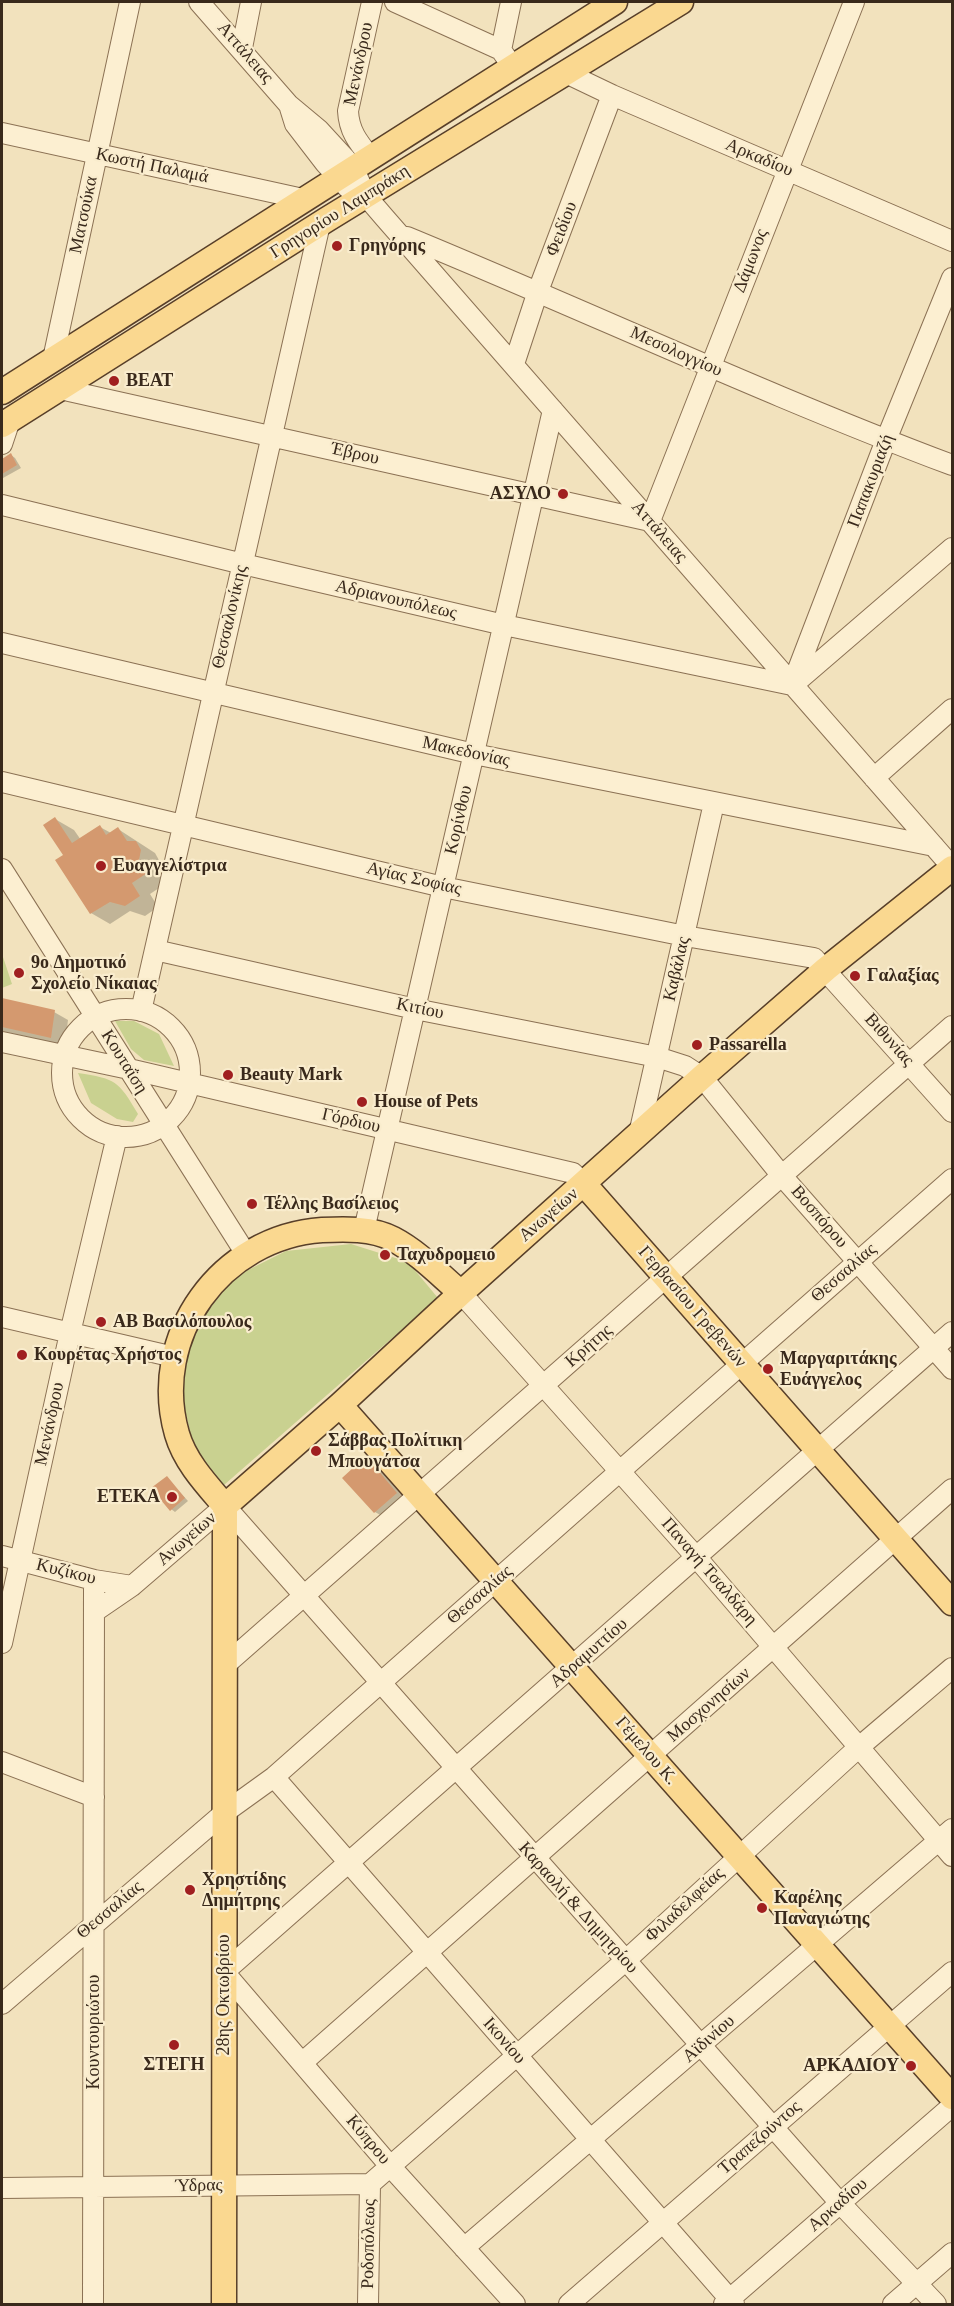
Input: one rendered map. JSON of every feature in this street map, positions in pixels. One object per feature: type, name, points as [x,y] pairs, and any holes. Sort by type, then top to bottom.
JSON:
[{"type":"main road","name":"Γρηγορίου Λαμπράκη","points":[[2,392],[353,167],[506,58],[615,2]]},
{"type":"main road","name":"Γρηγορίου Λαμπράκη","points":[[6,423],[320,224],[681,2]]},
{"type":"main road","name":"Ανωγείων","points":[[225,1506],[340,1405],[579,1179],[639,1134],[694,1072],[952,867]]},
{"type":"main road","name":"Γερβασίου Γρεβενών","points":[[579,1179],[952,1603]]},
{"type":"main road","points":[[225,1506],[193,1467],[177,1433],[172,1399],[174,1357],[186,1322],[202,1294],[219,1276],[246,1254],[300,1232],[364,1230],[393,1238],[461,1293]]},
{"type":"main road","name":"Γέμελου Κ.","points":[[340,1405],[952,2097]]},
{"type":"main road","name":"28ης Οκτωβρίου","points":[[224,2304],[225,1506]]},
{"type":"street","name":"Ματσούκα","points":[[53,359],[130,2]]},
{"type":"street","name":"Αττάλειας","points":[[199,2],[242,48],[289,105],[295,124],[305,139],[353,167],[356,194],[366,196],[401,235],[952,867]]},
{"type":"street","points":[[242,48],[251,2]]},
{"type":"street","name":"Μενάνδρου","points":[[353,167],[352,135],[348,111],[372,2]]},
{"type":"street","points":[[395,2],[506,58],[511,2]]},
{"type":"street","name":"Δάμωνος","points":[[650,521],[854,2]]},
{"type":"street","name":"Αρκαδίου","points":[[566,73],[612,95],[952,241]]},
{"type":"street","name":"Φειδίου","points":[[514,364],[538,291],[612,95]]},
{"type":"street","name":"Κωστή Παλαμά","points":[[2,133],[303,199]]},
{"type":"street","name":"Θεσσαλονίκης","points":[[141,1011],[320,224]]},
{"type":"street","name":"Μεσολογγίου","points":[[401,235],[538,291],[710,367],[952,465]]},
{"type":"street","name":"Παπακυριαζή","points":[[792,685],[886,440],[952,278]]},
{"type":"street","name":"Έβρου","points":[[60,388],[650,521]]},
{"type":"street","name":"Κορίνθου","points":[[364,1230],[553,410]]},
{"type":"street","points":[[2,444],[6,423]]},
{"type":"street","name":"Αδριανουπόλεως","points":[[2,504],[243,564],[504,625],[792,685]]},
{"type":"street","points":[[792,685],[952,548]]},
{"type":"street","name":"Μακεδονίας","points":[[2,643],[474,754],[934,846]]},
{"type":"street","points":[[874,778],[952,709]]},
{"type":"street","name":"Αγίας Σοφίας","points":[[2,782],[443,887],[685,936],[814,958],[826,969]]},
{"type":"street","name":"Καβάλας","points":[[639,1134],[714,802]]},
{"type":"street","name":"Κουταΐση","points":[[2,869],[246,1254]]},
{"type":"street","name":"Κιτίου","points":[[155,950],[415,1009],[657,1057],[694,1072]]},
{"type":"street","name":"Βιθυνίας","points":[[826,969],[952,1112]]},
{"type":"street","points":[[118,1009],[141,1011],[167,1023],[184,1044],[190,1067],[190,1084],[180,1109],[164,1125],[142,1135],[117,1136],[86,1123],[71,1106],[62,1077],[63,1056],[74,1036],[95,1016],[118,1009]]},
{"type":"street","name":"Κρήτης","points":[[224,1666],[952,1026]]},
{"type":"street","name":"Γόρδιου","points":[[2,1045],[129,1069],[387,1130],[579,1179]]},
{"type":"street","name":"Βοσπόρου","points":[[694,1072],[952,1369]]},
{"type":"street","name":"Μενάνδρου","points":[[2,1643],[70,1333],[117,1136]]},
{"type":"street","name":"Θεσσαλίας","points":[[2,2004],[224,1813],[274,1777],[952,1179]]},
{"type":"street","name":"Παναγή Τσαλδάρη","points":[[461,1293],[697,1558],[858,1748],[946,1835],[952,1856]]},
{"type":"street","points":[[2,1317],[174,1357]]},
{"type":"street","name":"Αδραμυττίου","points":[[224,1972],[952,1332]]},
{"type":"street","name":"Μοσχονησίων","points":[[303,2062],[952,1489]]},
{"type":"street","name":"Ανωγείων","points":[[94,1612],[132,1586],[225,1506]]},
{"type":"street","name":"Καραολή & Δημητρίου","points":[[225,1506],[700,2046],[840,2203],[936,2304]]},
{"type":"street","name":"Κυζίκου","points":[[2,1556],[94,1580],[132,1586]]},
{"type":"street","name":"Κουντουριώτου","points":[[93,2304],[94,1580]]},
{"type":"street","name":"Φιλαδελφείας","points":[[390,2166],[625,1961],[858,1748],[952,1668]]},
{"type":"street","points":[[2,1762],[94,1797]]},
{"type":"street","name":"Ικονίου","points":[[274,1777],[730,2303]]},
{"type":"street","name":"Αϊδινίου","points":[[465,2248],[946,1835]]},
{"type":"street","name":"Κύπρου","points":[[224,1972],[390,2166],[515,2304]]},
{"type":"street","name":"Τραπεζούντος","points":[[568,2304],[952,1972]]},
{"type":"street","name":"Αρκαδίου","points":[[730,2303],[952,2106]]},
{"type":"street","points":[[370,2184],[390,2166]]},
{"type":"street","name":"Ύδρας","points":[[2,2188],[370,2184]]},
{"type":"street","name":"Ροδοπόλεως","points":[[368,2304],[370,2184]]},
{"type":"street","points":[[893,2304],[952,2253]]},
{"type":"green space","points":[[2,954],[12,984],[2,988]]},
{"type":"green space","points":[[115,1021],[134,1021],[159,1034],[174,1066],[144,1060],[131,1049]]},
{"type":"green space","points":[[78,1073],[101,1077],[115,1083],[126,1094],[138,1114],[133,1122],[117,1119],[91,1103]]},
{"type":"green space","points":[[351,1244],[408,1262],[438,1298],[224,1485],[194,1448],[180,1389],[194,1329],[234,1277],[286,1251]]},
{"type":"building","points":[[11,453],[17,465],[2,474],[2,459]]},
{"type":"building","name":"Ευαγγελίστρια","points":[[55,817],[72,843],[100,825],[106,835],[118,827],[127,841],[136,841],[141,850],[139,860],[147,873],[132,883],[140,896],[125,906],[110,902],[90,914],[55,860],[63,855],[43,825]]},
{"type":"building","points":[[2,998],[55,1010],[51,1038],[2,1027]]},
{"type":"building","points":[[366,1456],[397,1493],[374,1513],[342,1478]]},
{"type":"building","points":[[167,1476],[185,1498],[170,1511],[151,1488]]},
{"type":"place","name":"Γρηγόρης","points":[[337,246]]},
{"type":"place","name":"ΒΕΑΤ","points":[[114,381]]},
{"type":"place","name":"ΑΣΥΛΟ","points":[[563,494]]},
{"type":"place","name":"Ευαγγελίστρια","points":[[101,866]]},
{"type":"place","name":"9o Δημοτικό Σχολείο Νίκαιας","points":[[19,973]]},
{"type":"place","name":"Γαλαξίας","points":[[855,976]]},
{"type":"place","name":"Passarella","points":[[697,1045]]},
{"type":"place","name":"Beauty Mark","points":[[228,1075]]},
{"type":"place","name":"House of Pets","points":[[362,1102]]},
{"type":"place","name":"Τέλλης Βασίλειος","points":[[252,1204]]},
{"type":"place","name":"Ταχυδρομειο","points":[[385,1255]]},
{"type":"place","name":"ΑΒ Βασιλόπουλος","points":[[101,1322]]},
{"type":"place","name":"Κουρέτας Χρήστος","points":[[22,1355]]},
{"type":"place","name":"Μαργαριτάκης Ευάγγελος","points":[[768,1369]]},
{"type":"place","name":"Σάββας Πολίτικη Μπουγάτσα","points":[[316,1451]]},
{"type":"place","name":"ΕΤΕΚΑ","points":[[172,1497]]},
{"type":"place","name":"Χρηστίδης Δημήτρης","points":[[190,1890]]},
{"type":"place","name":"Καρέλης Παναγιώτης","points":[[762,1908]]},
{"type":"place","name":"ΣΤΕΓΗ","points":[[174,2045]]},
{"type":"place","name":"ΑΡΚΑΔΙΟΥ","points":[[911,2066]]}]
